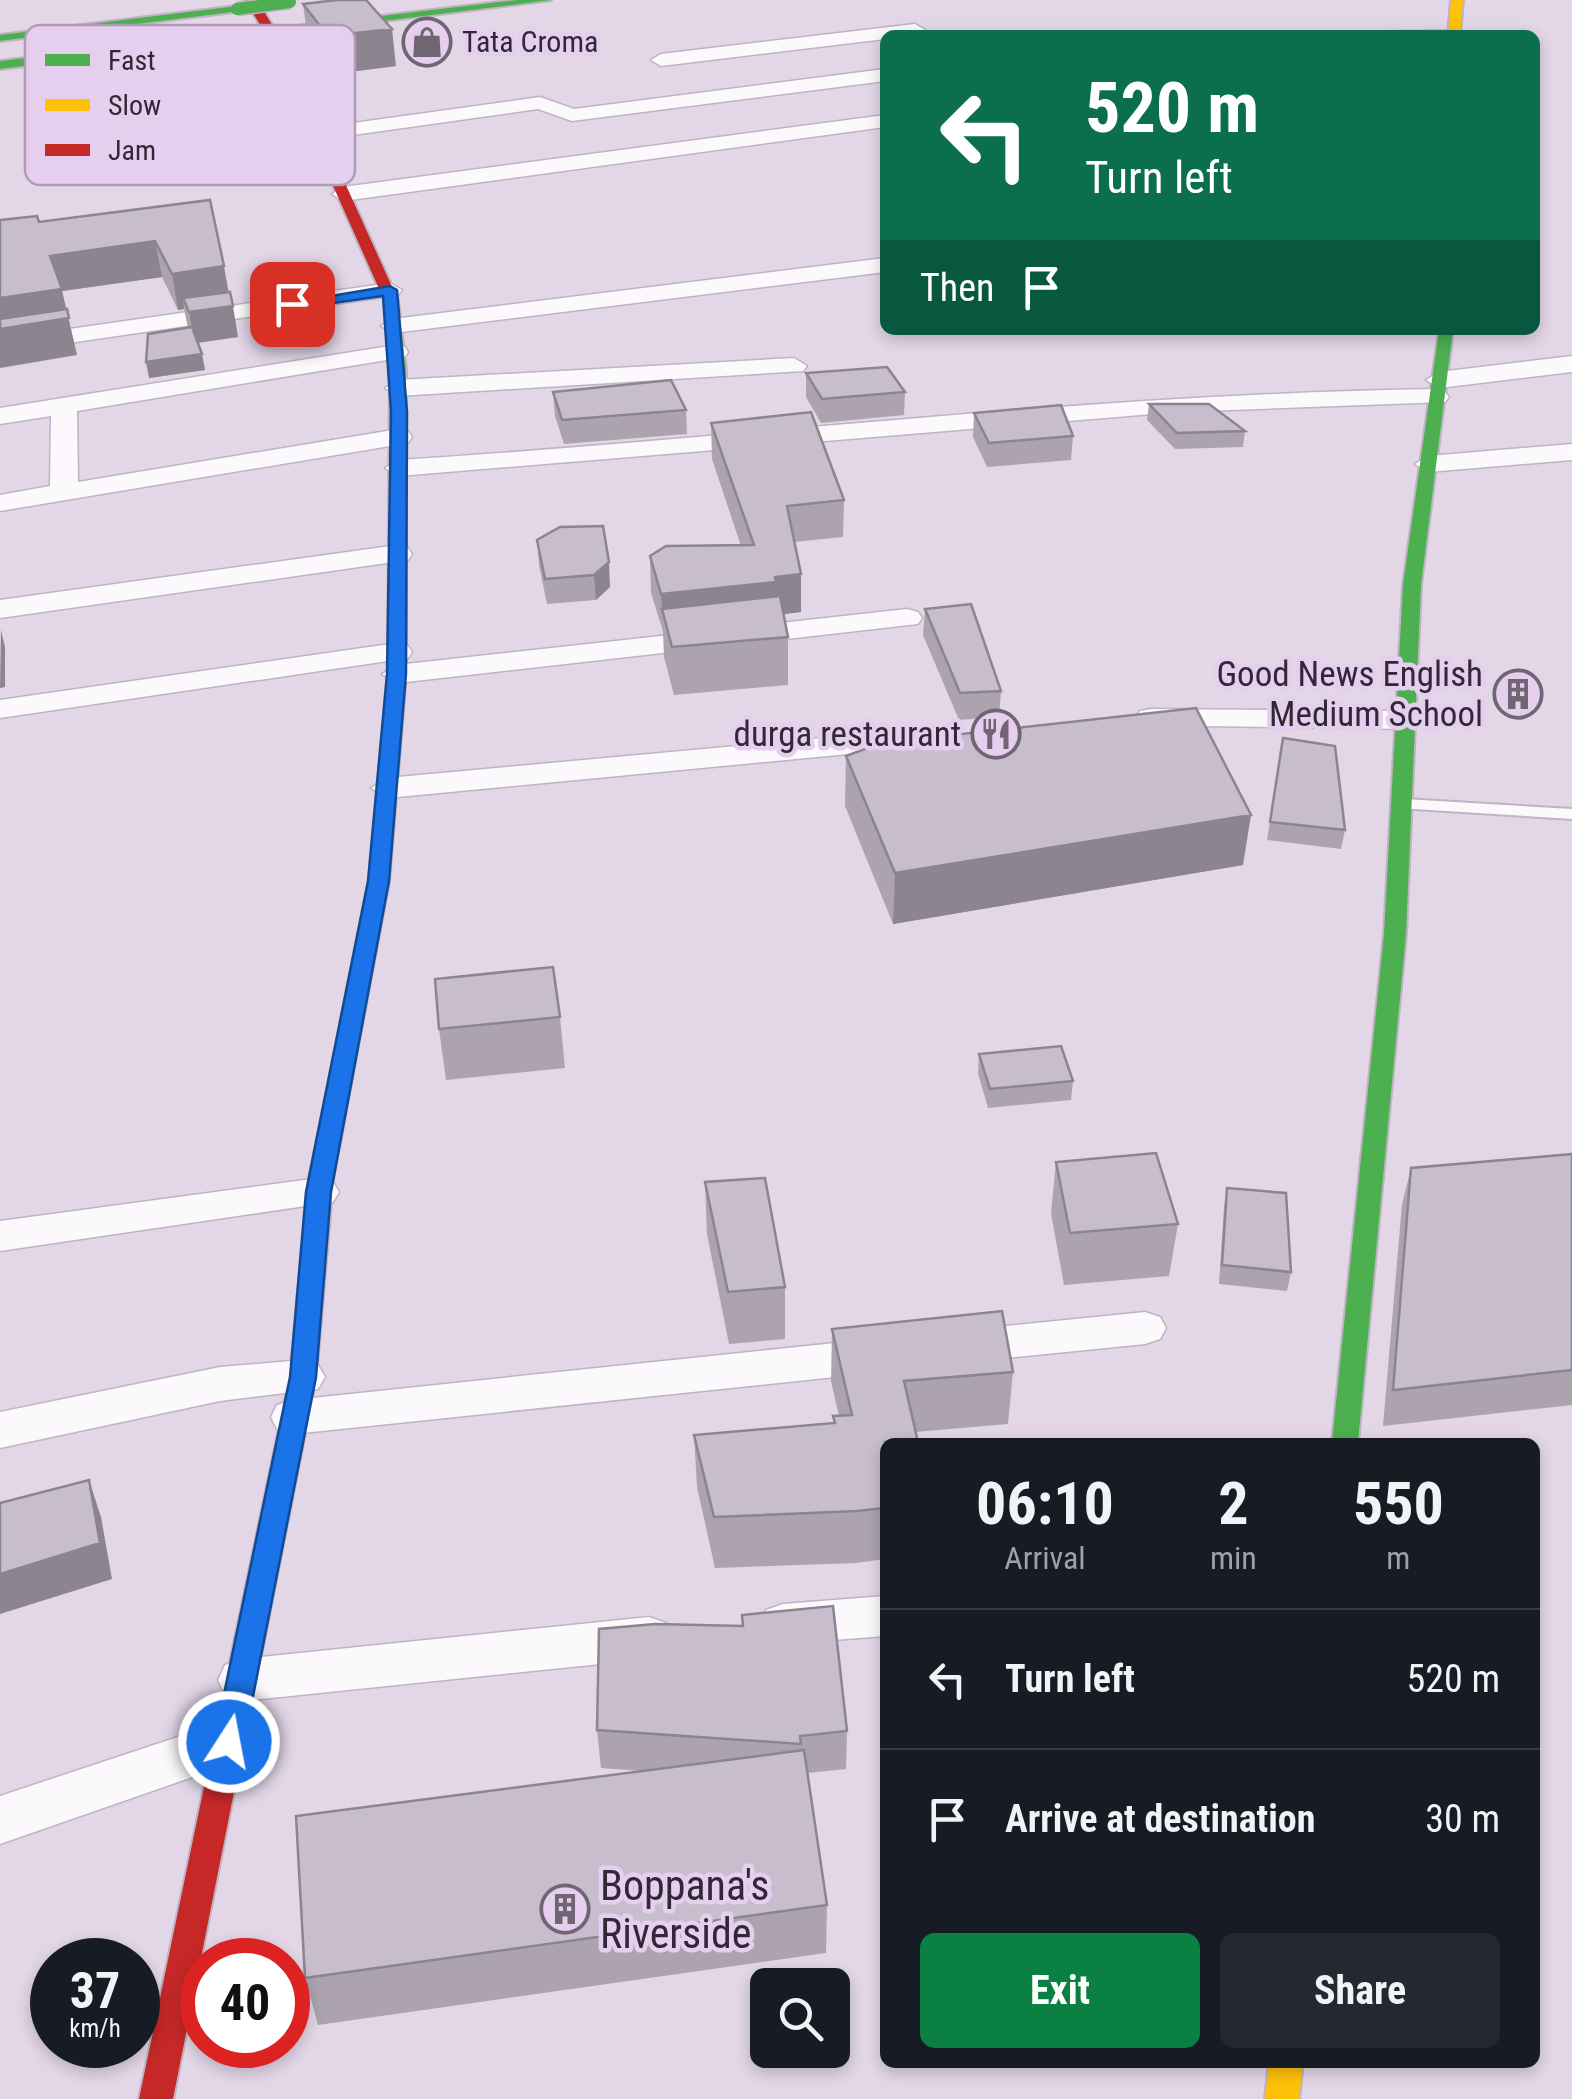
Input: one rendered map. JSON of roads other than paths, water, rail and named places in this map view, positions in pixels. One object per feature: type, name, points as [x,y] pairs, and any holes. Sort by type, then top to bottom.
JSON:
[{"type":"street","points":[[0,22],[191,0]]},
{"type":"street","points":[[337,25],[544,0]]},
{"type":"street","points":[[1454,30],[1456,0]]},
{"type":"street","points":[[93,25],[244,4],[300,1]]},
{"type":"street","points":[[244,4],[264,25]]},
{"type":"street","points":[[661,60],[880,34]]},
{"type":"street","points":[[0,38],[25,35]]},
{"type":"street","points":[[721,52],[779,111]]},
{"type":"street","points":[[0,65],[25,62]]},
{"type":"street","points":[[343,194],[779,111],[880,76]]},
{"type":"street","points":[[355,129],[540,103],[569,115],[779,111],[880,121]]},
{"type":"street","points":[[156,2099],[298,1397],[318,1192],[379,881],[397,663],[398,388],[390,290],[339,185]]},
{"type":"street","points":[[0,416],[64,407],[395,339],[880,266]]},
{"type":"street","points":[[0,346],[390,290]]},
{"type":"street","points":[[1345,1438],[1404,804],[1412,585],[1445,335]]},
{"type":"street","points":[[400,468],[595,457],[836,433],[1437,388],[1572,364]]},
{"type":"street","points":[[398,388],[794,366]]},
{"type":"street","points":[[64,407],[64,492]]},
{"type":"street","points":[[0,502],[399,437]]},
{"type":"street","points":[[1428,464],[1572,452]]},
{"type":"street","points":[[0,609],[398,554]]},
{"type":"street","points":[[0,709],[397,663],[907,618]]},
{"type":"street","points":[[1113,722],[1172,716],[1409,720]]},
{"type":"street","points":[[387,788],[956,736]]},
{"type":"street","points":[[0,1236],[318,1192]]},
{"type":"street","points":[[0,1430],[220,1384],[298,1397],[1145,1328]]},
{"type":"street","points":[[744,1628],[880,1616]]},
{"type":"street","points":[[242,1680],[686,1634]]},
{"type":"street","points":[[0,1820],[229,1742]]},
{"type":"street","points":[[1282,2099],[1285,2068]]},
{"type":"lane","points":[[1404,804],[1572,814]]},
{"type":"place","name":"Tata Croma","points":[[427,42]]},
{"type":"place","name":"Good News English Medium School","points":[[1518,694]]},
{"type":"place","name":"durga restaurant","points":[[996,734]]},
{"type":"place","name":"Boppana's Riverside","points":[[565,1909]]}]
